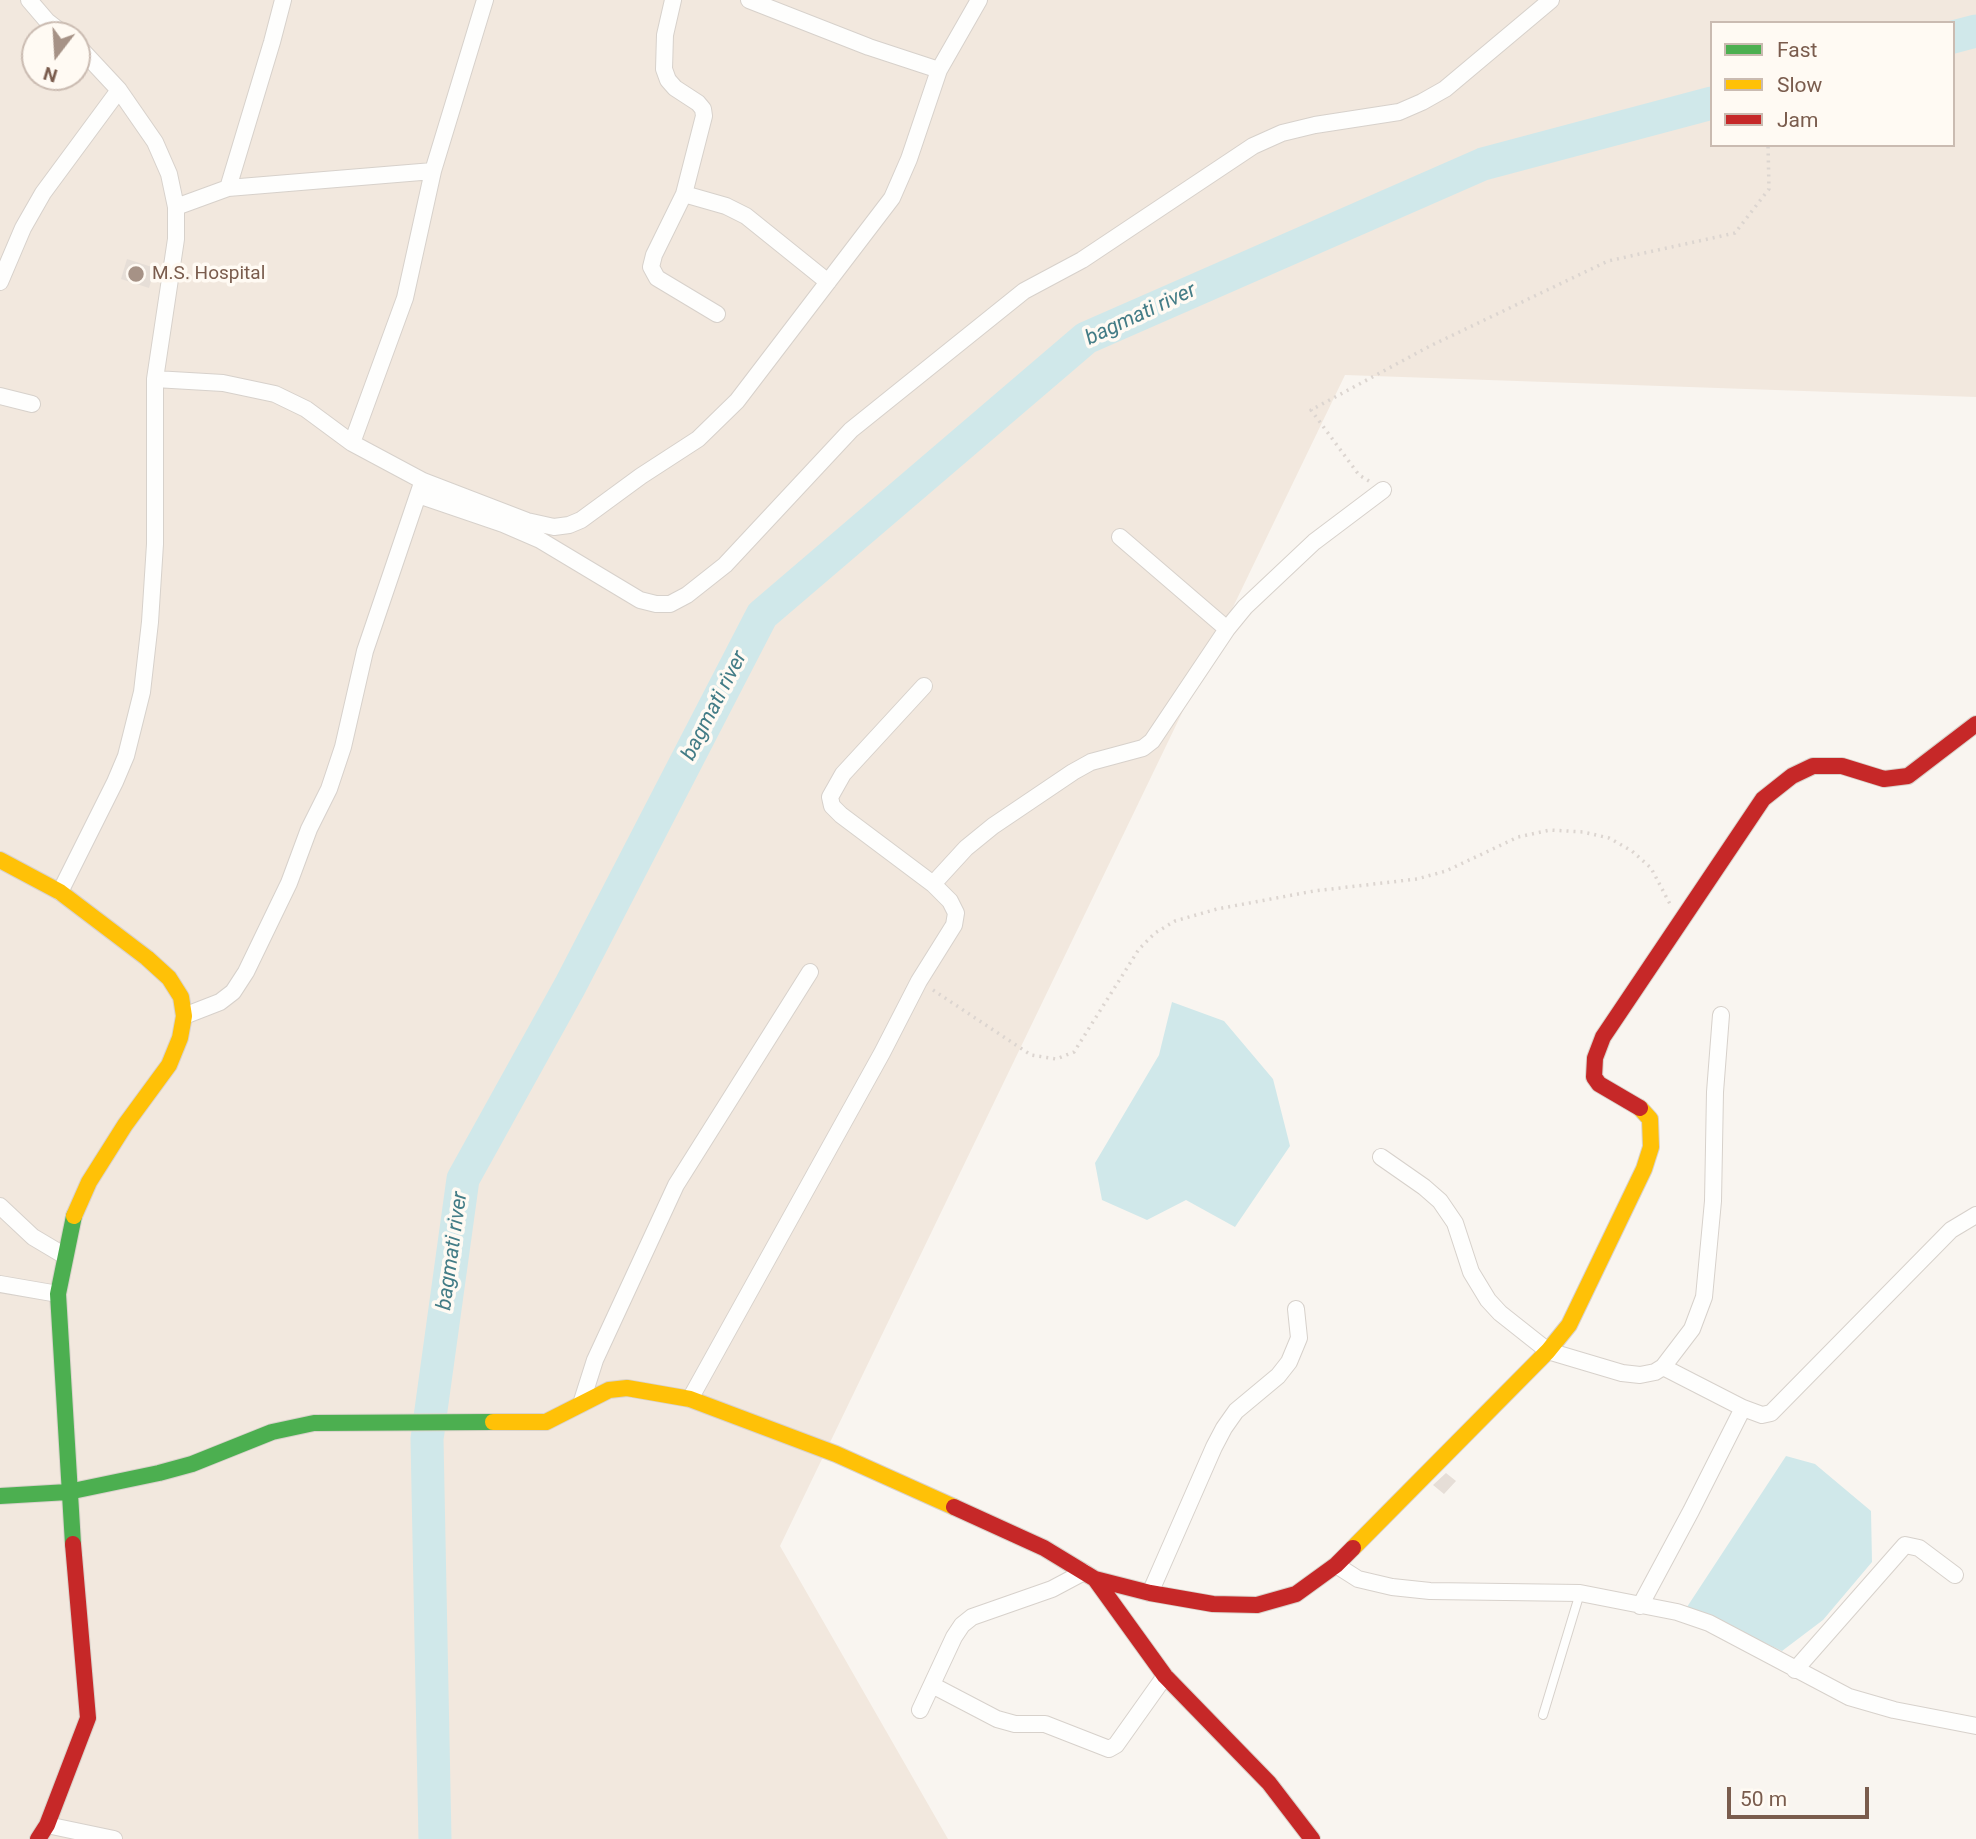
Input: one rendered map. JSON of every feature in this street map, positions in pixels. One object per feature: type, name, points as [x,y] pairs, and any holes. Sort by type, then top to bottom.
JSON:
[{"type":"street","points":[[29,0],[47,21]]},
{"type":"street","points":[[228,188],[283,0]]},
{"type":"street","points":[[352,443],[405,298],[433,171],[485,0]]},
{"type":"street","points":[[673,0],[665,35],[664,69],[668,80],[698,103],[704,116],[684,194],[650,267],[657,278],[717,314]]},
{"type":"street","points":[[750,0],[869,47],[939,70]]},
{"type":"street","points":[[420,488],[527,521],[554,527],[569,525],[581,520],[698,439],[737,401],[892,198],[909,159],[939,70],[979,0]]},
{"type":"street","points":[[155,380],[223,383],[275,394],[306,409],[420,488],[540,540],[640,600],[670,604],[725,565],[851,430],[1024,291],[1082,260],[1253,146],[1315,125],[1399,112],[1422,102],[1445,89],[1551,0]]},
{"type":"street","points":[[60,892],[116,782],[126,756],[142,692],[155,544],[155,380],[176,239],[176,207],[169,174],[155,142],[120,90],[91,60]]},
{"type":"street","points":[[0,282],[23,228],[43,193],[120,90]]},
{"type":"street","points":[[176,207],[228,188],[433,171]]},
{"type":"street","points":[[684,194],[726,205],[746,216],[828,282]]},
{"type":"street","points":[[0,396],[32,404]]},
{"type":"street","points":[[184,1016],[220,1002],[233,992],[246,972],[289,883],[309,830],[329,789],[343,747],[365,652],[420,488]]},
{"type":"street","points":[[933,884],[966,848],[993,826],[1073,772],[1111,755],[1143,748],[1152,741],[1227,629],[1245,607],[1314,542],[1383,490]]},
{"type":"street","points":[[1120,537],[1227,629]]},
{"type":"street","points":[[690,1399],[919,981],[956,919],[955,907],[933,884],[841,816],[832,806],[830,797],[843,774],[924,686]]},
{"type":"street","points":[[0,1496],[68,1492],[159,1474],[192,1464],[272,1432],[314,1423],[546,1422],[609,1391],[627,1388],[690,1399],[866,1467],[1044,1548],[1090,1576],[1150,1593],[1213,1604],[1257,1605],[1296,1594],[1336,1565],[1548,1351],[1569,1325],[1644,1169],[1651,1147],[1650,1119],[1638,1106],[1599,1084],[1594,1077],[1595,1058],[1604,1037],[1679,921],[1763,800],[1792,776],[1813,766],[1842,766],[1884,779],[1908,776],[1976,724]]},
{"type":"street","points":[[0,860],[60,892],[147,958],[169,978],[181,997],[184,1016],[180,1038],[169,1065],[125,1125],[89,1182],[78,1207],[58,1294],[68,1492],[88,1718],[42,1832],[114,1839]]},
{"type":"street","points":[[581,1404],[595,1360],[676,1185],[810,972]]},
{"type":"street","points":[[1381,1157],[1440,1201],[1455,1223],[1471,1272],[1488,1300],[1500,1313],[1548,1351],[1622,1373],[1640,1375],[1655,1372],[1663,1367],[1692,1329],[1704,1297],[1713,1201],[1715,1092],[1721,1015]]},
{"type":"street","points":[[0,1206],[33,1237],[65,1256]]},
{"type":"street","points":[[1663,1367],[1742,1408],[1762,1415],[1771,1413],[1951,1230],[1976,1215]]},
{"type":"street","points":[[0,1284],[58,1294]]},
{"type":"street","points":[[1150,1593],[1224,1428],[1236,1412],[1278,1376],[1289,1362],[1299,1338],[1296,1309]]},
{"type":"street","points":[[1640,1606],[1742,1408]]},
{"type":"street","points":[[1795,1670],[1905,1545],[1919,1548],[1955,1575]]},
{"type":"street","points":[[1336,1565],[1358,1578],[1392,1587],[1430,1591],[1580,1593],[1677,1612],[1709,1623],[1849,1698],[1976,1726]]},
{"type":"street","points":[[1090,1576],[1165,1676],[1269,1783],[1312,1839]]},
{"type":"street","points":[[920,1710],[954,1637],[972,1617],[1090,1576]]},
{"type":"street","points":[[932,1685],[997,1719],[1015,1724],[1045,1724],[1109,1749],[1116,1745],[1165,1676]]},
{"type":"lane","points":[[1543,1715],[1580,1593]]},
{"type":"path","points":[[1383,490],[1359,475],[1311,410],[1430,346],[1608,261],[1735,233],[1769,189],[1768,147]]},
{"type":"path","points":[[919,981],[1031,1055],[1056,1059],[1073,1052],[1139,949],[1155,933],[1175,921],[1217,909],[1314,891],[1418,880],[1446,871],[1518,837],[1550,830],[1583,832],[1609,838],[1632,850],[1651,868],[1679,921]]},
{"type":"shaded area","points":[[0,0],[1976,0],[1976,397],[1345,375],[780,1546],[948,1839],[0,1839]]},
{"type":"water","points":[[1172,1002],[1224,1021],[1273,1079],[1290,1146],[1235,1227],[1186,1200],[1147,1220],[1102,1200],[1095,1163],[1159,1055]]},
{"type":"water","points":[[1786,1456],[1815,1464],[1871,1511],[1872,1562],[1823,1620],[1782,1651],[1687,1607]]},
{"type":"building","points":[[127,259],[155,268],[149,288],[121,279]]},
{"type":"building","points":[[1446,1473],[1456,1481],[1444,1494],[1433,1485]]},
{"type":"waterway","name":"bagmati river","points":[[1955,36],[1976,31]]},
{"type":"waterway","name":"bagmati river","points":[[435,1839],[427,1439],[463,1179],[570,986],[762,615],[1086,338],[1483,164],[1710,104]]},
{"type":"traffic: fast","points":[[73,1544],[58,1294],[74,1216]]},
{"type":"traffic: fast","points":[[0,1496],[68,1492],[159,1473],[192,1464],[272,1432],[314,1423],[493,1422]]},
{"type":"traffic: slow","points":[[0,860],[60,892],[147,958],[169,978],[181,997],[184,1016],[180,1038],[169,1065],[125,1125],[89,1182],[74,1216]]},
{"type":"traffic: slow","points":[[1353,1548],[1548,1351],[1569,1325],[1644,1169],[1651,1147],[1650,1119],[1640,1108]]},
{"type":"traffic: slow","points":[[493,1422],[546,1422],[609,1390],[627,1388],[690,1399],[836,1454],[954,1507]]},
{"type":"traffic: jam","points":[[1640,1108],[1599,1084],[1594,1077],[1595,1058],[1603,1037],[1763,799],[1792,776],[1813,766],[1842,766],[1884,779],[1908,776],[1976,724]]},
{"type":"traffic: jam","points":[[954,1507],[1044,1548],[1095,1579],[1165,1676],[1269,1783],[1312,1839]]},
{"type":"traffic: jam","points":[[38,1839],[47,1825],[88,1718],[73,1544]]},
{"type":"traffic: jam","points":[[1095,1579],[1150,1593],[1213,1604],[1257,1605],[1296,1594],[1336,1565],[1353,1548]]},
{"type":"place","name":"M.S. Hospital","points":[[136,274]]}]
